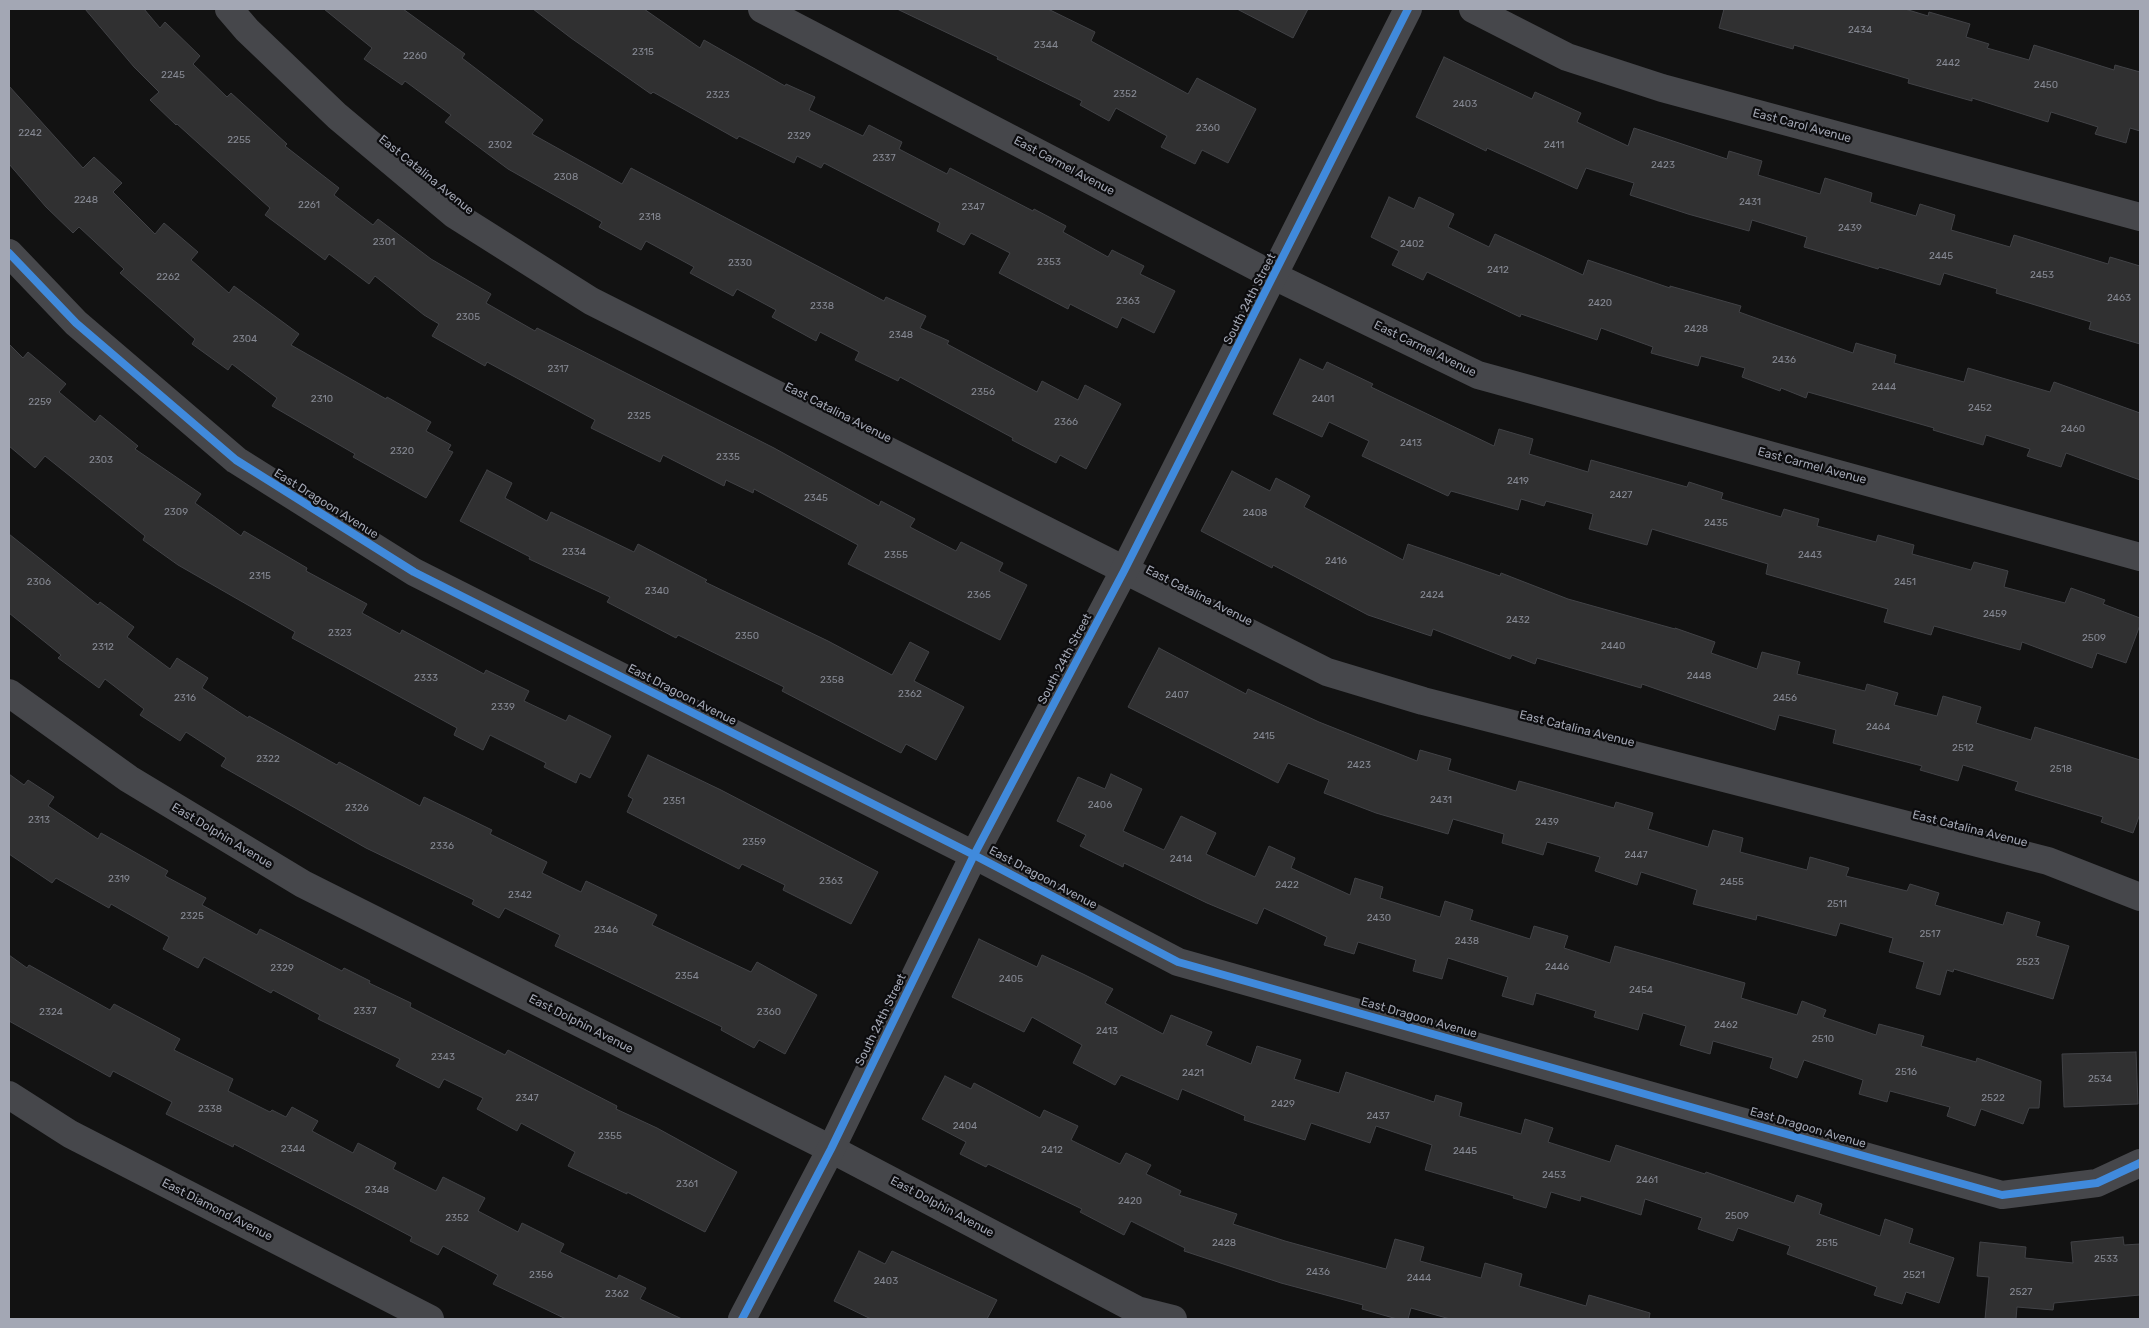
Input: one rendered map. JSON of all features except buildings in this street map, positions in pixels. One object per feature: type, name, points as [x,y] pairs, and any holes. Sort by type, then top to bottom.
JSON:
[{"type":"street","name":"East Catalina Avenue","points":[[230,9],[247,30],[337,116],[455,215],[590,302],[1326,672],[1423,701],[2048,861],[2140,897]]},
{"type":"street","name":"East Carmel Avenue","points":[[762,9],[1274,276],[1478,375],[2140,557]]},
{"type":"street","name":"South 24th Street","points":[[742,1319],[831,1149],[974,855],[1124,571],[1408,9]]},
{"type":"street","name":"East Carol Avenue","points":[[1473,9],[1567,57],[1662,88],[2140,217]]},
{"type":"street","name":"East Dragoon Avenue","points":[[9,253],[76,323],[236,460],[414,572],[974,855],[1178,962],[2002,1195],[2097,1183],[2140,1163]]},
{"type":"street","name":"East Dolphin Avenue","points":[[9,693],[129,779],[303,884],[831,1149],[1137,1310],[1172,1319]]},
{"type":"street","name":"East Diamond Avenue","points":[[9,1095],[70,1134],[430,1319]]},
{"type":"cycle path","points":[[742,1319],[831,1149],[974,855],[1124,571],[1408,9]]},
{"type":"cycle path","points":[[9,253],[76,323],[236,460],[414,572],[974,855],[1178,962],[2002,1195],[2097,1183],[2140,1163]]}]
